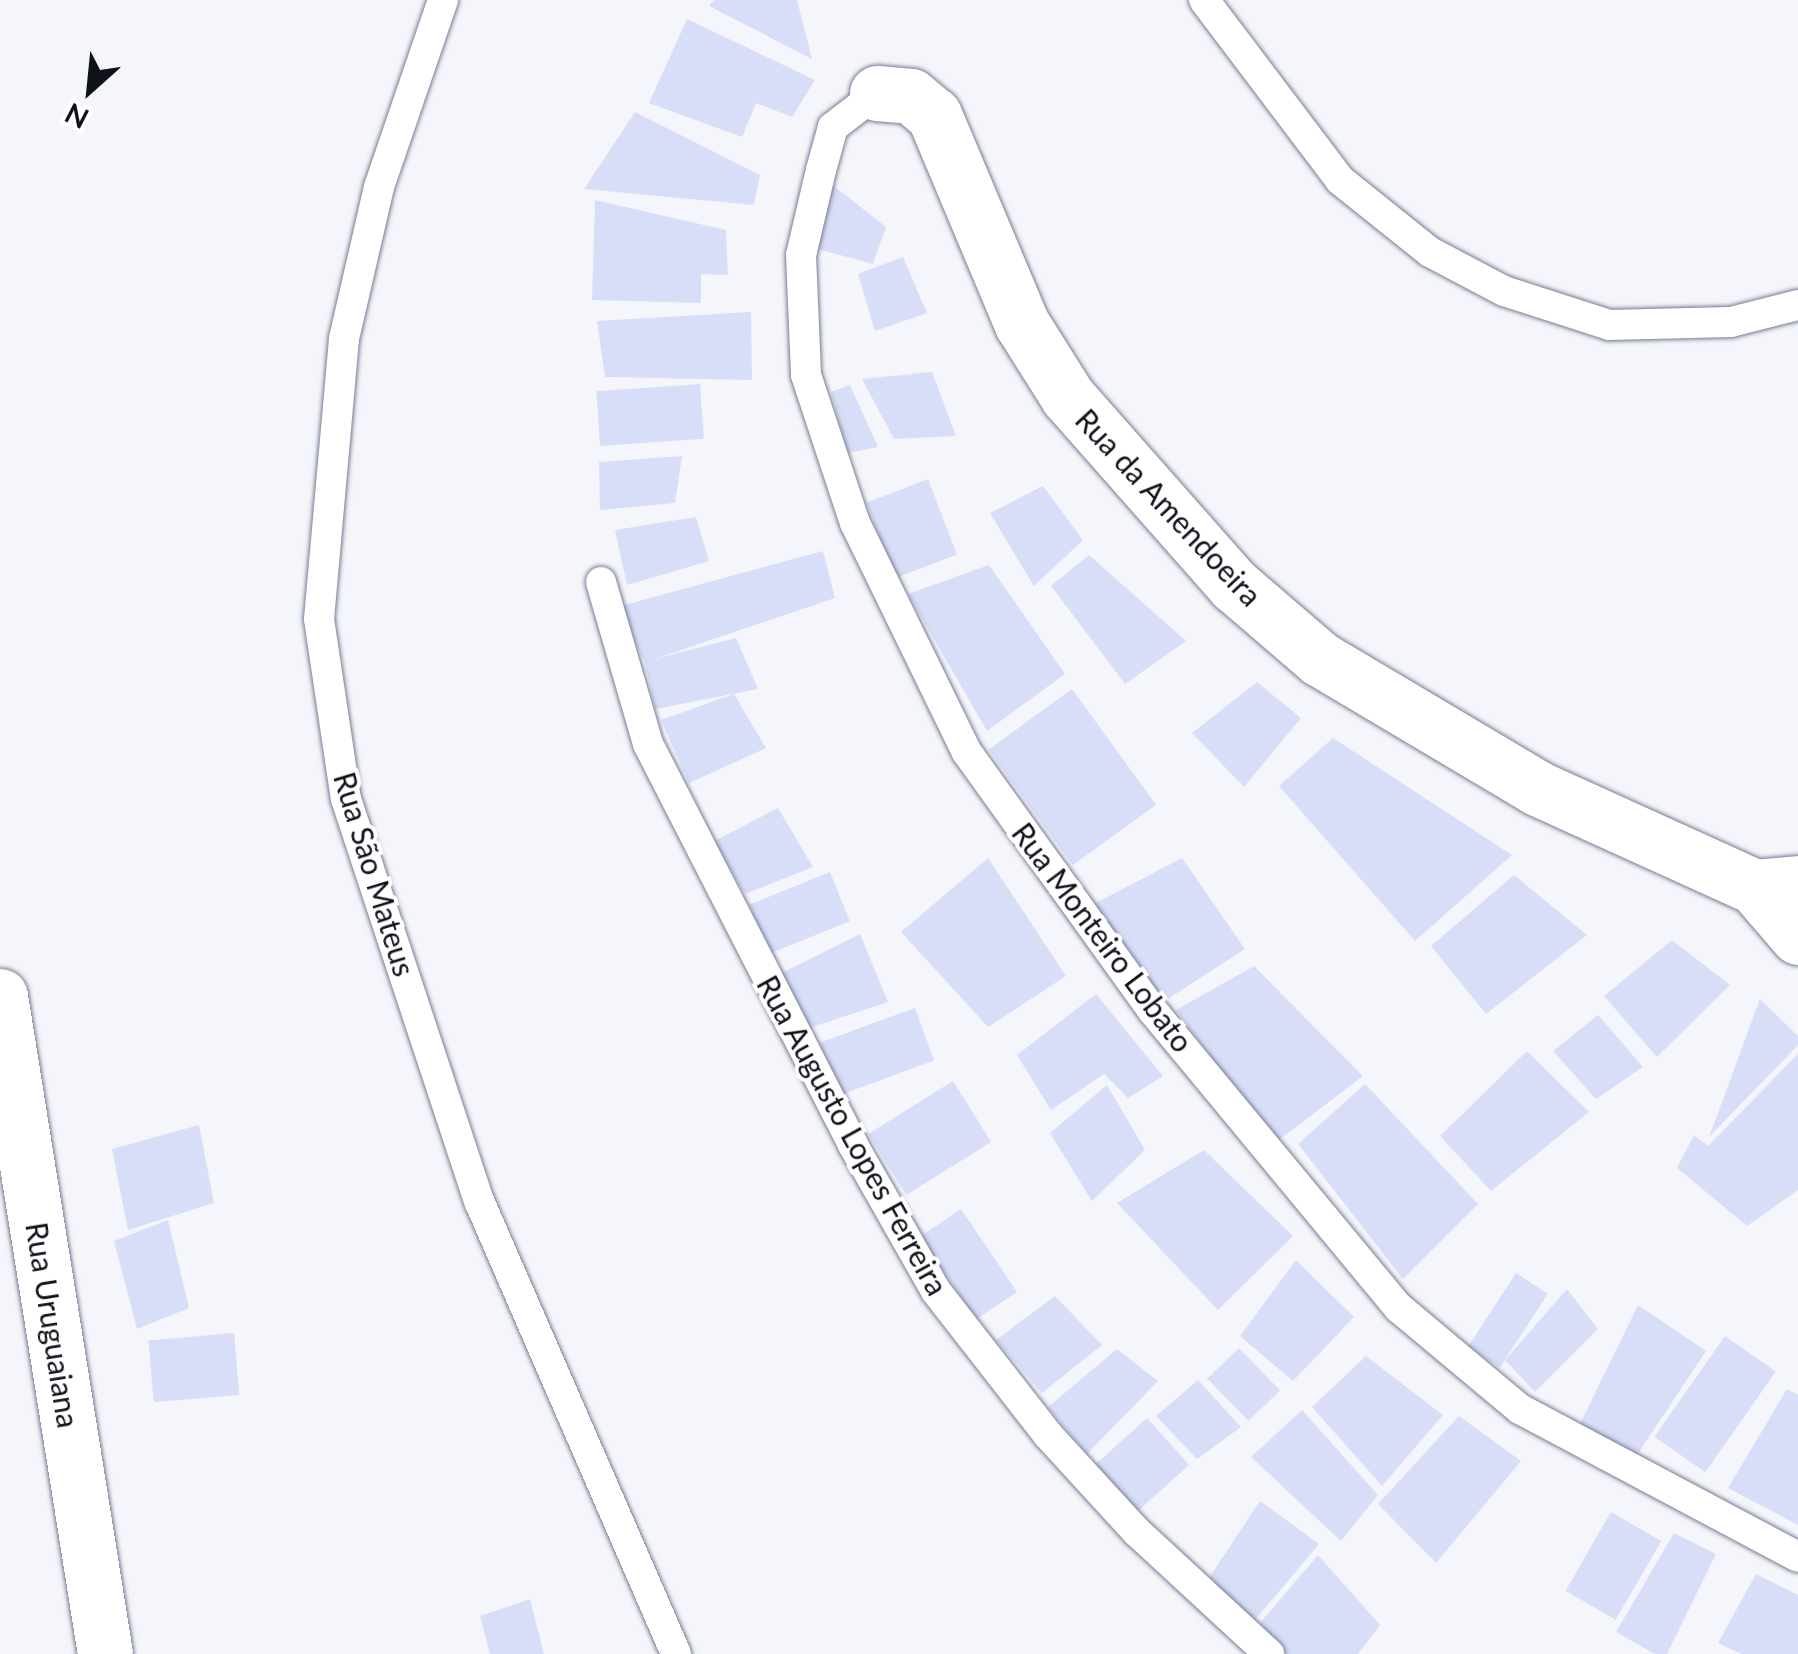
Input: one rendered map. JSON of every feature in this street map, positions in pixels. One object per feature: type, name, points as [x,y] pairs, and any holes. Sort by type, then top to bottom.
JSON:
[{"type":"street","name":"Rua da Amendoeira","points":[[877,93],[911,96],[934,115],[1022,324],[1068,397],[1234,584],[1320,659],[1419,722],[1537,788],[1777,885],[1798,937]]},
{"type":"street","name":"Rua Uruguaiana","points":[[0,996],[106,1654]]},
{"type":"lane","name":"Rua São Mateus","points":[[443,0],[379,187],[344,339],[320,619],[346,798],[480,1203],[676,1654]]},
{"type":"lane","points":[[1204,0],[1340,180],[1430,252],[1504,291],[1609,325],[1731,322],[1798,305]]},
{"type":"lane","name":"Rua Monteiro Lobato","points":[[877,93],[833,127],[821,170],[802,255],[806,375],[855,523],[966,750],[1153,1010],[1399,1308],[1520,1408],[1798,1558]]},
{"type":"lane","name":"Rua Augusto Lopes Ferreira","points":[[602,582],[648,744],[852,1145],[936,1291],[1061,1449],[1137,1532],[1269,1654]]},
{"type":"building","points":[[714,0],[797,0],[812,59],[709,6]]},
{"type":"building","points":[[687,19],[815,80],[792,117],[756,103],[742,137],[649,103]]},
{"type":"building","points":[[635,112],[760,175],[754,205],[584,189]]},
{"type":"building","points":[[829,182],[886,227],[873,264],[814,248]]},
{"type":"building","points":[[595,200],[726,230],[728,275],[701,274],[701,303],[592,300]]},
{"type":"building","points":[[903,257],[927,313],[875,331],[858,274]]},
{"type":"building","points":[[751,312],[752,380],[605,377],[597,321]]},
{"type":"building","points":[[932,372],[956,436],[894,439],[862,379]]},
{"type":"building","points":[[700,384],[704,439],[600,446],[596,391]]},
{"type":"building","points":[[850,385],[878,447],[848,453],[831,392]]},
{"type":"building","points":[[682,456],[675,503],[600,510],[599,462]]},
{"type":"building","points":[[928,479],[957,555],[895,578],[866,503]]},
{"type":"building","points":[[1043,486],[1083,540],[1034,586],[990,513]]},
{"type":"building","points":[[696,517],[709,561],[627,585],[615,530]]},
{"type":"building","points":[[823,551],[835,598],[655,659],[736,638],[758,689],[655,709],[645,662],[617,607]]},
{"type":"building","points":[[1089,555],[1186,641],[1125,684],[1051,586]]},
{"type":"building","points":[[989,565],[1065,674],[987,731],[908,594]]},
{"type":"building","points":[[1257,682],[1301,718],[1244,787],[1192,733]]},
{"type":"building","points":[[1072,689],[1156,805],[1073,865],[989,750]]},
{"type":"building","points":[[734,694],[766,748],[689,783],[661,720]]},
{"type":"building","points":[[1333,738],[1512,855],[1415,941],[1279,786]]},
{"type":"building","points":[[778,808],[813,867],[745,894],[714,841]]},
{"type":"building","points":[[988,858],[1066,976],[988,1027],[901,932]]},
{"type":"building","points":[[1182,858],[1245,949],[1163,1002],[1090,906]]},
{"type":"building","points":[[830,872],[850,921],[769,954],[749,905]]},
{"type":"building","points":[[1514,875],[1587,935],[1486,1014],[1431,946]]},
{"type":"building","points":[[860,934],[888,1002],[809,1028],[780,974]]},
{"type":"building","points":[[1672,940],[1730,985],[1657,1057],[1604,996]]},
{"type":"building","points":[[1254,966],[1363,1076],[1275,1143],[1176,1010]]},
{"type":"building","points":[[1096,994],[1163,1076],[1128,1098],[1104,1074],[1051,1110],[1017,1055]]},
{"type":"building","points":[[1760,999],[1798,1036],[1798,1045],[1709,1137]]},
{"type":"building","points":[[915,1008],[934,1061],[839,1095],[820,1043]]},
{"type":"building","points":[[1598,1015],[1643,1067],[1596,1099],[1553,1051]]},
{"type":"building","points":[[1527,1051],[1589,1112],[1491,1191],[1440,1136]]},
{"type":"building","points":[[1798,1054],[1798,1190],[1747,1226],[1677,1168],[1694,1135],[1708,1146]]},
{"type":"building","points":[[953,1081],[991,1142],[906,1195],[868,1134]]},
{"type":"building","points":[[1365,1084],[1478,1204],[1403,1279],[1298,1144]]},
{"type":"building","points":[[1107,1085],[1145,1150],[1092,1201],[1050,1133]]},
{"type":"building","points":[[199,1125],[214,1203],[128,1230],[112,1149]]},
{"type":"building","points":[[1204,1150],[1293,1236],[1218,1310],[1117,1203]]},
{"type":"building","points":[[961,1209],[1017,1292],[976,1319],[920,1236]]},
{"type":"building","points":[[168,1220],[189,1308],[137,1329],[114,1241]]},
{"type":"building","points":[[1296,1260],[1354,1317],[1293,1381],[1240,1336]]},
{"type":"building","points":[[1516,1273],[1548,1294],[1500,1367],[1468,1347]]},
{"type":"building","points":[[1567,1289],[1598,1329],[1535,1392],[1505,1360]]},
{"type":"building","points":[[1055,1296],[1102,1345],[1042,1393],[996,1340]]},
{"type":"building","points":[[1638,1305],[1706,1351],[1637,1455],[1580,1424]]},
{"type":"building","points":[[234,1333],[239,1395],[154,1402],[148,1340]]},
{"type":"building","points":[[1725,1336],[1776,1372],[1705,1472],[1654,1437]]},
{"type":"building","points":[[1239,1348],[1280,1390],[1248,1421],[1207,1379]]},
{"type":"building","points":[[1117,1349],[1158,1381],[1087,1454],[1048,1407]]},
{"type":"building","points":[[1366,1356],[1443,1415],[1382,1486],[1312,1407]]},
{"type":"building","points":[[1198,1380],[1241,1427],[1197,1459],[1156,1416]]},
{"type":"building","points":[[1787,1389],[1798,1395],[1798,1525],[1728,1488]]},
{"type":"building","points":[[1302,1410],[1378,1495],[1341,1541],[1251,1457]]},
{"type":"building","points":[[1459,1416],[1521,1461],[1436,1563],[1378,1504]]},
{"type":"building","points":[[1147,1418],[1189,1465],[1133,1515],[1091,1468]]},
{"type":"building","points":[[1260,1501],[1319,1544],[1250,1626],[1205,1584]]},
{"type":"building","points":[[1611,1512],[1661,1541],[1616,1620],[1566,1591]]},
{"type":"building","points":[[1674,1533],[1716,1554],[1667,1654],[1655,1654],[1616,1632]]},
{"type":"building","points":[[1318,1555],[1380,1625],[1358,1654],[1287,1654],[1255,1629]]},
{"type":"building","points":[[1756,1574],[1798,1595],[1798,1654],[1741,1654],[1718,1643]]},
{"type":"building","points":[[530,1599],[544,1654],[490,1654],[480,1616]]}]
